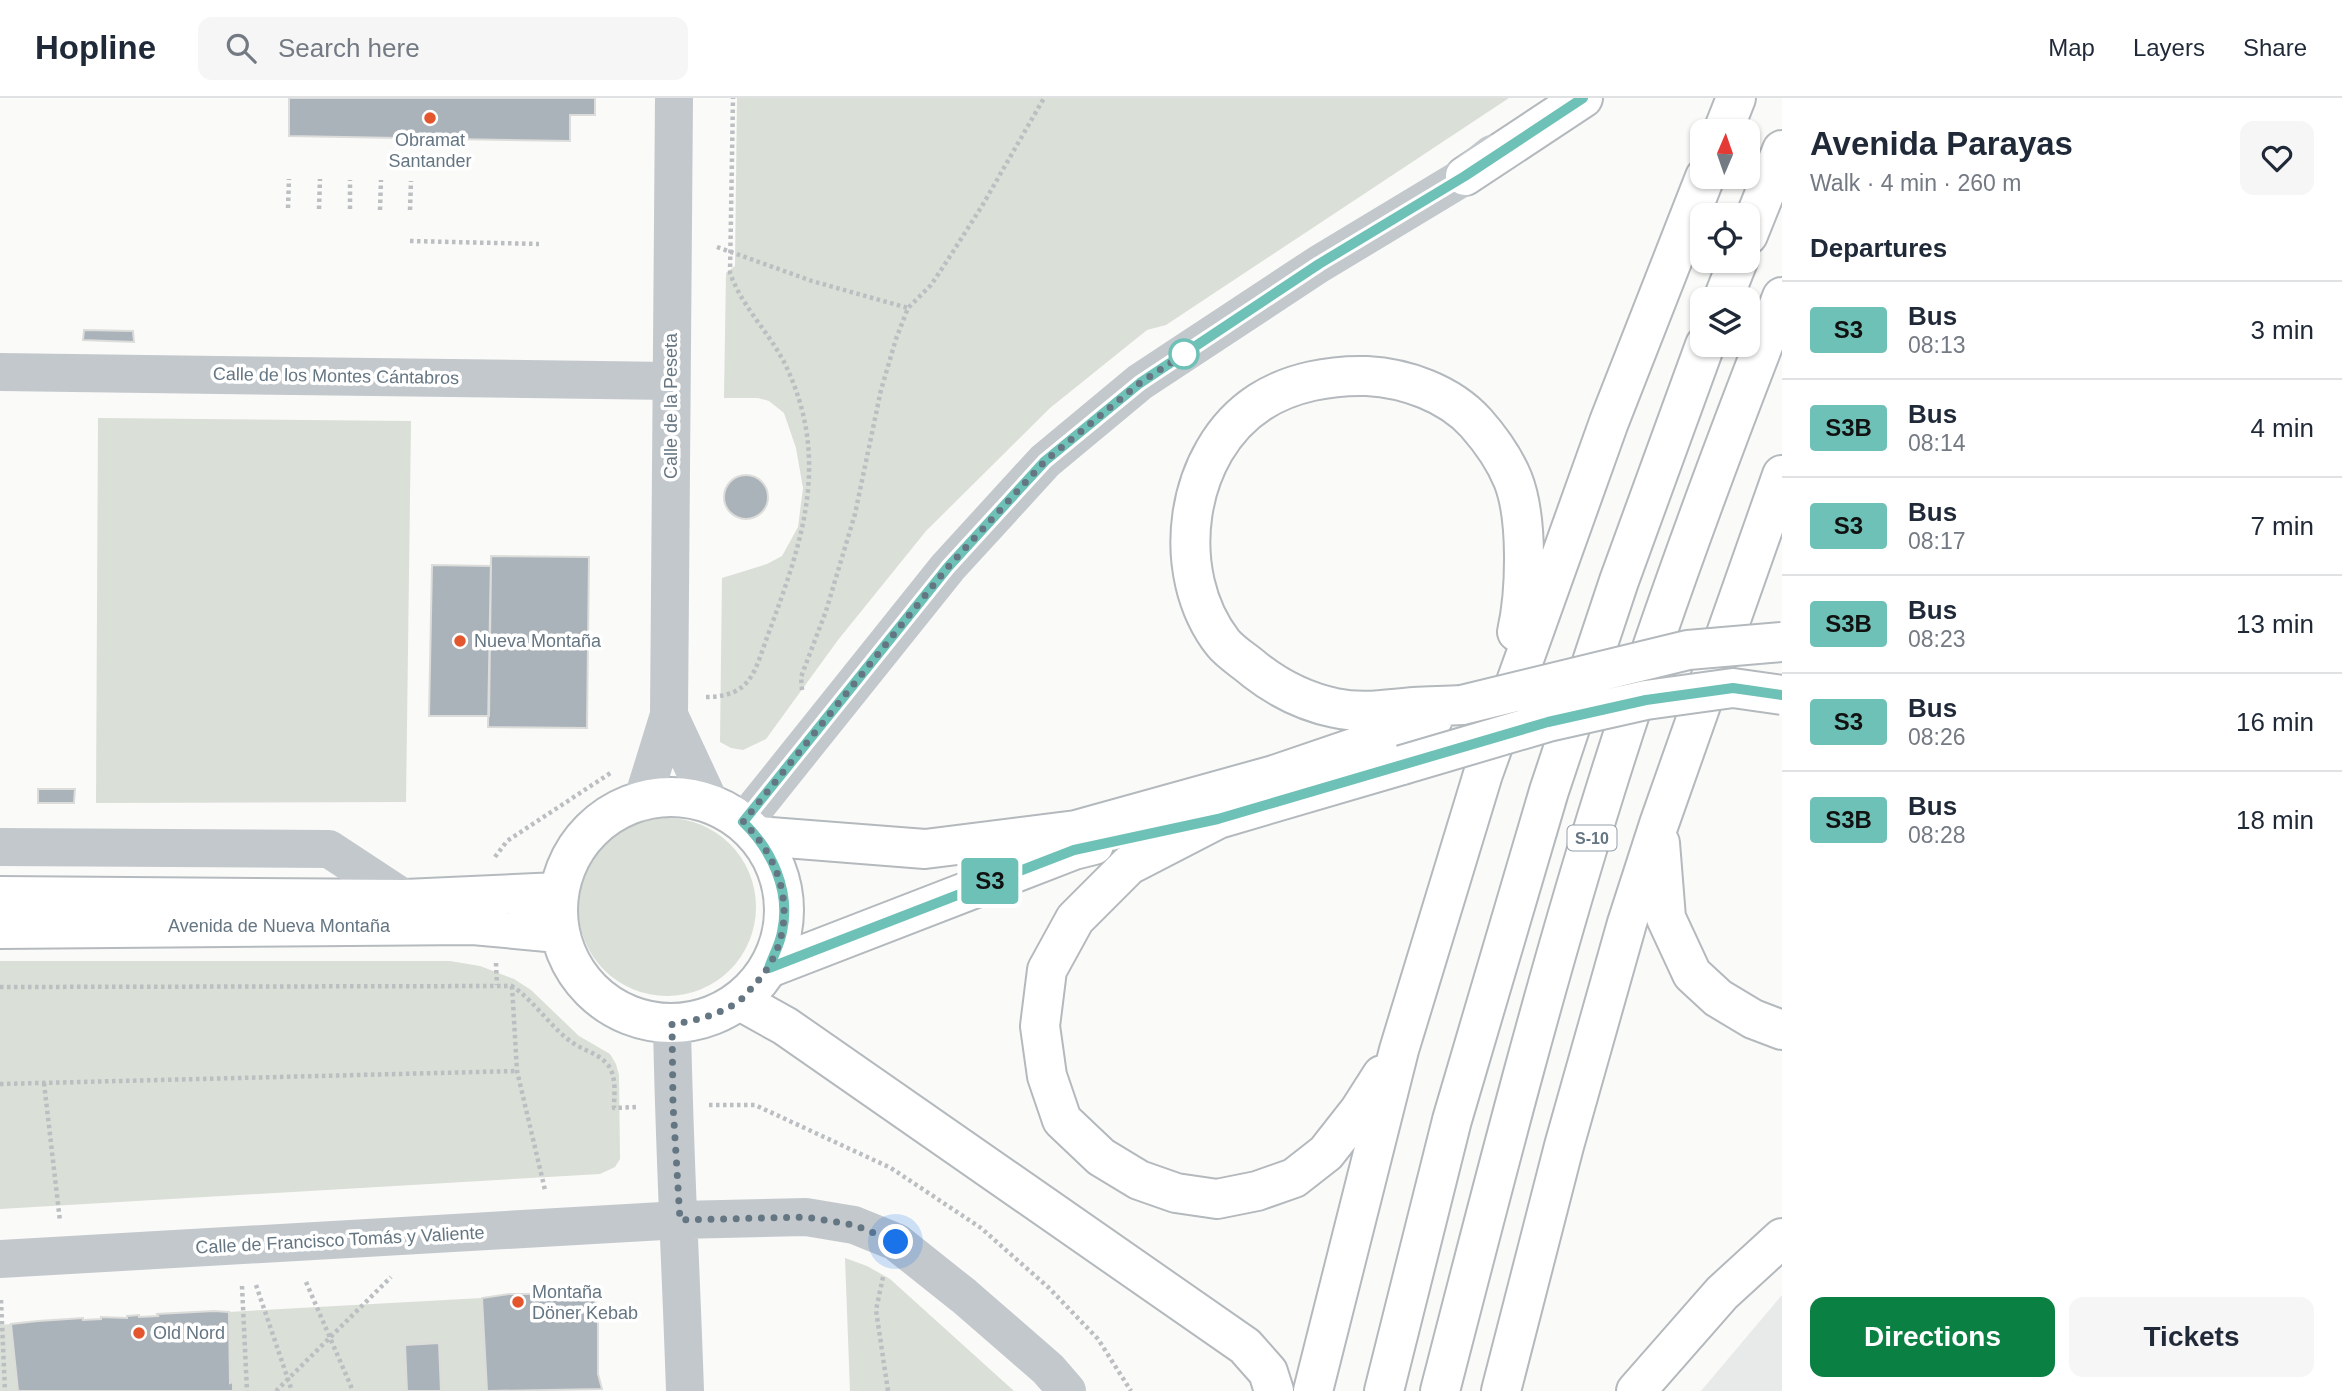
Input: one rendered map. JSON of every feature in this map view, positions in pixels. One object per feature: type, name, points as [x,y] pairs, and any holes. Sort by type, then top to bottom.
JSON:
[{"type":"main road","points":[[1465,176],[1583,98]]},
{"type":"main road","points":[[1728,119],[1736,98]]},
{"type":"main road","points":[[1760,205],[1782,150]]},
{"type":"main road","points":[[1313,1391],[1398,1049],[1483,774],[1609,422],[1700,189]]},
{"type":"main road","name":"S-10","points":[[1440,1391],[1508,1126],[1605,791],[1674,584],[1782,297]]},
{"type":"main road","points":[[1384,1391],[1452,1120],[1549,790],[1619,581],[1701,357]]},
{"type":"main road","points":[[1416,717],[1333,708],[1278,688],[1224,644],[1209,621],[1197,593],[1190,560],[1191,526],[1197,493],[1207,465],[1236,423],[1260,402],[1291,388],[1324,379],[1356,376],[1390,377],[1432,391],[1465,411],[1493,443],[1514,481],[1522,525],[1525,573],[1518,627],[1483,774]]},
{"type":"main road","points":[[1501,1391],[1564,1146],[1628,923],[1659,824],[1782,475]]},
{"type":"main road","points":[[750,829],[925,849],[1076,830],[1274,775],[1416,717],[1688,650],[1782,642]]},
{"type":"main road","points":[[769,968],[1074,850],[1218,819],[1548,722],[1646,700],[1782,681]]},
{"type":"main road","points":[[1733,688],[1782,695]]},
{"type":"main road","points":[[675,797],[710,803],[750,829],[778,871],[785,907],[782,932],[769,968],[740,1001],[703,1019],[672,1024],[620,1013],[591,992],[567,959],[558,933],[558,892],[578,843],[611,813],[642,802],[675,797]]},
{"type":"main road","points":[[1218,819],[1129,865],[1075,919],[1046,970],[1040,1026],[1047,1076],[1062,1120],[1101,1157],[1139,1180],[1176,1193],[1217,1199],[1257,1191],[1294,1178],[1326,1153],[1359,1111],[1398,1049]]},
{"type":"main road","points":[[1659,824],[1667,918],[1692,974],[1718,998],[1753,1018],[1782,1030]]},
{"type":"main road","name":"Avenida de Nueva Montaña","points":[[0,896],[405,899],[558,892]]},
{"type":"main road","name":"Avenida de Nueva Montaña","points":[[0,929],[473,925],[558,933]]},
{"type":"main road","points":[[740,1001],[785,1026],[1245,1346],[1268,1372],[1274,1391]]},
{"type":"main road","points":[[1636,1391],[1722,1293],[1782,1238]]},
{"type":"street","name":"Calle de la Peseta","points":[[674,98],[671,381],[683,706],[710,803]]},
{"type":"street","points":[[750,829],[948,567],[1045,461],[1140,383],[1319,264],[1465,176],[1557,98]]},
{"type":"street","name":"Calle de los Montes Cántabros","points":[[0,372],[671,381]]},
{"type":"street","name":"Calle de la Peseta","points":[[642,802],[683,706]]},
{"type":"street","name":"Avenida de Nueva Montaña","points":[[0,847],[329,849],[405,899]]},
{"type":"street","points":[[672,1024],[685,1391]]},
{"type":"street","name":"Calle de Francisco Tomás y Valiente","points":[[0,1259],[680,1220],[806,1217],[854,1225],[896,1242],[964,1296],[1048,1369],[1067,1391]]},
{"type":"path","points":[[683,706],[724,698],[737,692],[755,668],[793,566],[803,531],[810,486],[806,426],[796,392],[784,363],[736,290],[730,273],[733,98]]},
{"type":"path","points":[[803,701],[801,677],[827,611],[855,514],[881,390],[896,339],[908,309],[947,261],[1044,98]]},
{"type":"path","points":[[288,208],[289,179]]},
{"type":"path","points":[[319,209],[320,179]]},
{"type":"path","points":[[350,180],[350,209]]},
{"type":"path","points":[[380,210],[381,180]]},
{"type":"path","points":[[410,209],[411,181]]},
{"type":"path","points":[[410,241],[539,244]]},
{"type":"path","points":[[717,247],[812,281],[908,309]]},
{"type":"path","points":[[493,859],[508,841],[617,769]]},
{"type":"path","points":[[496,956],[497,985]]},
{"type":"path","points":[[512,986],[517,1071],[546,1195]]},
{"type":"path","points":[[0,987],[512,986],[524,994],[575,1044],[599,1055],[610,1067],[614,1078],[614,1108],[755,1105],[891,1168],[981,1228],[1049,1288],[1098,1339],[1131,1391]]},
{"type":"path","points":[[0,1084],[517,1071]]},
{"type":"path","points":[[44,1083],[64,1256]]},
{"type":"path","points":[[884,1274],[876,1310],[888,1391]]},
{"type":"path","points":[[275,1391],[391,1277]]},
{"type":"path","points":[[306,1282],[353,1391]]},
{"type":"path","points":[[257,1285],[292,1391]]},
{"type":"path","points":[[242,1286],[247,1391]]},
{"type":"path","points":[[1,1300],[5,1391]]},
{"type":"shaded area","points":[[737,98],[1509,98],[1166,325],[1147,330],[1050,408],[926,531],[838,640],[766,739],[743,750],[720,742],[722,578],[767,564],[782,556],[798,527],[803,488],[796,448],[784,413],[769,401],[758,398],[724,398],[726,273],[735,266]]},
{"type":"shaded area","points":[[98,418],[411,421],[406,802],[96,803]]},
{"type":"shaded area","points":[[667,818],[701,825],[730,844],[749,873],[756,907],[749,941],[730,970],[701,989],[667,996],[633,989],[604,970],[585,941],[578,907],[585,873],[604,844],[633,825]]},
{"type":"shaded area","points":[[0,961],[450,961],[480,966],[514,979],[531,990],[579,1036],[610,1054],[619,1075],[620,1159],[615,1167],[600,1174],[0,1209]]},
{"type":"shaded area","points":[[845,1258],[890,1279],[1014,1391],[850,1391]]},
{"type":"shaded area","points":[[1782,1295],[1782,1391],[1701,1391]]},
{"type":"shaded area","points":[[482,1298],[487,1391],[233,1391],[233,1383],[230,1383],[229,1312]]},
{"type":"shaded area","points":[[11,1324],[18,1391],[0,1391],[0,1325]]},
{"type":"building","name":"Obramat Santander","points":[[289,98],[595,98],[595,115],[570,115],[570,141],[289,136]]},
{"type":"building","points":[[84,330],[133,331],[134,342],[83,340]]},
{"type":"building","points":[[746,475],[755,476],[762,481],[767,488],[767,506],[762,513],[755,518],[746,519],[737,518],[730,513],[725,506],[724,497],[725,488],[730,481],[737,476]]},
{"type":"building","points":[[491,556],[589,557],[587,728],[488,727]]},
{"type":"building","name":"Nueva Montaña","points":[[432,565],[491,566],[489,716],[429,716]]},
{"type":"building","points":[[38,789],[75,789],[74,803],[38,803]]},
{"type":"building","points":[[572,1291],[594,1292],[598,1314],[598,1374],[602,1389],[487,1391],[482,1298]]},
{"type":"building","points":[[229,1312],[230,1383],[233,1382],[233,1391],[18,1391],[11,1324]]},
{"type":"building","points":[[439,1343],[441,1391],[407,1391],[405,1345]]},
{"type":"bus line","name":"S3","points":[[1583,98],[1465,176],[1319,264],[1140,383],[1045,461],[948,567],[743,822],[758,836],[778,871],[785,907],[782,932],[769,968],[1074,850],[1218,819],[1548,722],[1646,700],[1733,688],[1782,695]]},
{"type":"place","name":"Obramat Santander","points":[[430,118]]},
{"type":"place","name":"Nueva Montaña","points":[[460,641]]},
{"type":"place","name":"Montaña Döner Kebab","points":[[518,1302]]},
{"type":"place","name":"Old Nord","points":[[139,1333]]},
{"type":"route","points":[[896,1242],[854,1225],[806,1217],[680,1220],[673,1105],[672,1024],[703,1019],[740,1001],[769,968],[782,932],[785,907],[778,871],[758,836],[743,822],[948,567],[1045,461],[1140,383],[1184,354]]}]
